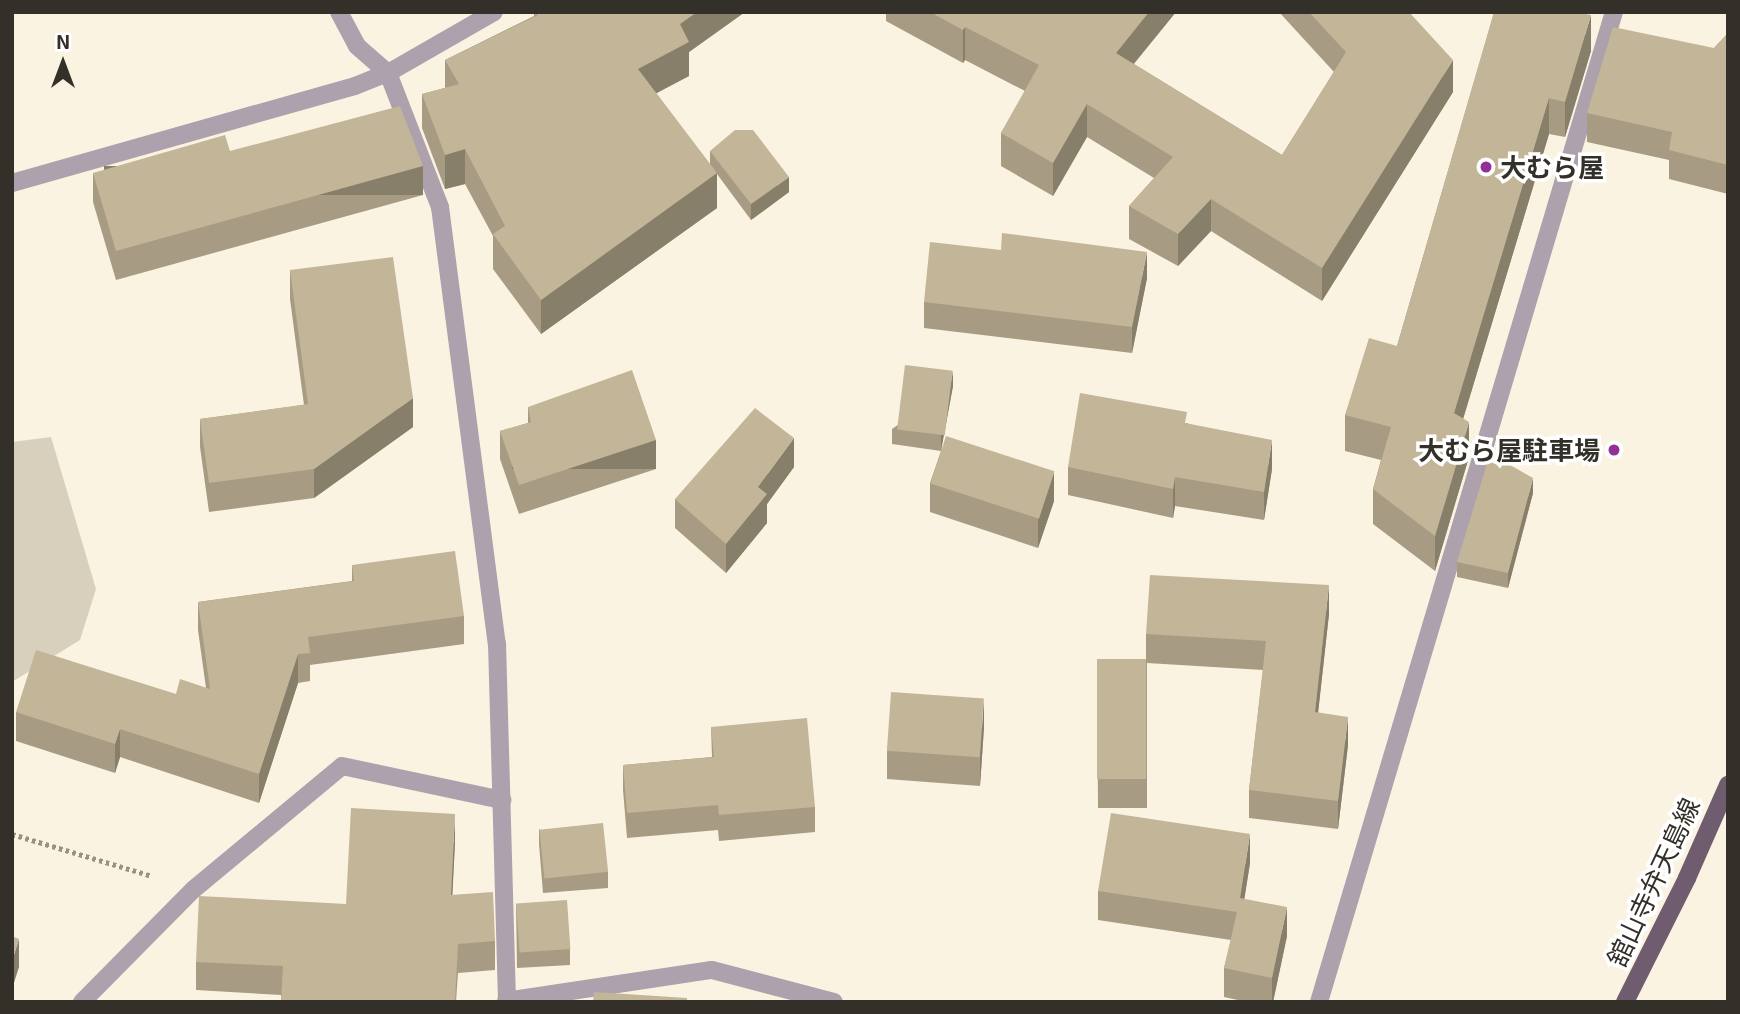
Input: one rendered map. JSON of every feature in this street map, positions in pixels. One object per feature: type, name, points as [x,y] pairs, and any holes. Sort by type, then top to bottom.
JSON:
[{"type":"main road","name":"舘山寺弁天島線","points":[[1625,1002],[1687,878],[1728,785]]},
{"type":"street","points":[[339,12],[357,46],[388,72],[440,207],[497,643],[506,1001],[712,970],[834,1002]]},
{"type":"street","points":[[12,183],[355,86],[388,72],[495,12]]},
{"type":"street","points":[[1319,1002],[1614,12]]},
{"type":"street","points":[[82,1002],[194,889],[342,766],[502,800]]},
{"type":"path","points":[[12,834],[194,889]]},
{"type":"shaded area","points":[[51,437],[96,589],[80,640],[12,682],[12,442]]},
{"type":"building","points":[[536,12],[697,12],[680,24],[689,42],[638,69],[717,173],[541,300],[493,234],[505,226],[465,149],[445,155],[422,94],[459,84],[445,60],[538,15]]},
{"type":"building","points":[[930,12],[1149,12],[1116,53],[1282,155],[1346,52],[1309,12],[1409,12],[1453,60],[1322,268],[1211,199],[1178,234],[1129,206],[1173,157],[1087,104],[1053,163],[1001,133],[1039,65]]},
{"type":"building","points":[[1494,12],[1576,12],[1591,15],[1565,102],[1549,98],[1454,413],[1469,422],[1435,536],[1373,489],[1391,427],[1345,415],[1369,338],[1397,346]]},
{"type":"building","points":[[1613,27],[1714,48],[1728,33],[1728,165],[1669,150],[1672,132],[1587,113]]},
{"type":"building","points":[[400,106],[423,166],[116,251],[93,173],[225,135],[230,151]]},
{"type":"building","points":[[735,130],[753,130],[789,177],[751,204],[710,151]]},
{"type":"building","points":[[1002,233],[1147,252],[1132,327],[924,302],[930,242],[1001,250]]},
{"type":"building","points":[[393,257],[413,398],[314,469],[209,483],[200,419],[308,404],[290,270]]},
{"type":"building","points":[[905,365],[953,371],[945,435],[897,430]]},
{"type":"building","points":[[632,370],[656,440],[519,485],[500,431],[531,422],[528,407]]},
{"type":"building","points":[[1080,393],[1187,412],[1185,423],[1272,440],[1264,492],[1175,477],[1173,489],[1068,467]]},
{"type":"building","points":[[755,408],[794,438],[758,487],[767,494],[726,544],[675,499]]},
{"type":"building","points":[[946,436],[1054,471],[1039,519],[931,484]]},
{"type":"building","points":[[1490,454],[1533,478],[1508,573],[1457,562]]},
{"type":"building","points":[[455,551],[464,616],[308,637],[310,653],[298,654],[259,774],[120,729],[115,744],[16,712],[36,650],[176,694],[180,679],[210,689],[198,602],[354,581],[352,565]]},
{"type":"building","points":[[1150,575],[1329,585],[1315,712],[1348,717],[1338,801],[1249,790],[1266,641],[1146,634]]},
{"type":"building","points":[[1097,659],[1146,659],[1146,779],[1097,779]]},
{"type":"building","points":[[891,692],[984,698],[980,757],[887,751]]},
{"type":"building","points":[[807,718],[815,807],[719,815],[718,805],[627,813],[623,765],[714,757],[711,727]]},
{"type":"building","points":[[351,808],[455,814],[451,895],[493,892],[495,941],[458,944],[455,1002],[281,1002],[283,966],[196,962],[199,896],[346,904]]},
{"type":"building","points":[[1111,813],[1250,834],[1240,898],[1287,907],[1272,978],[1224,968],[1237,912],[1098,891]]},
{"type":"building","points":[[603,823],[608,872],[544,878],[539,830]]},
{"type":"building","points":[[567,900],[570,949],[520,952],[516,904]]},
{"type":"building","points":[[12,936],[19,939],[12,961]]},
{"type":"building","points":[[594,992],[687,998],[687,1002],[593,1002]]},
{"type":"place","name":"大むら屋","points":[[1486,167]]},
{"type":"place","name":"大むら屋駐車場","points":[[1614,450]]}]
